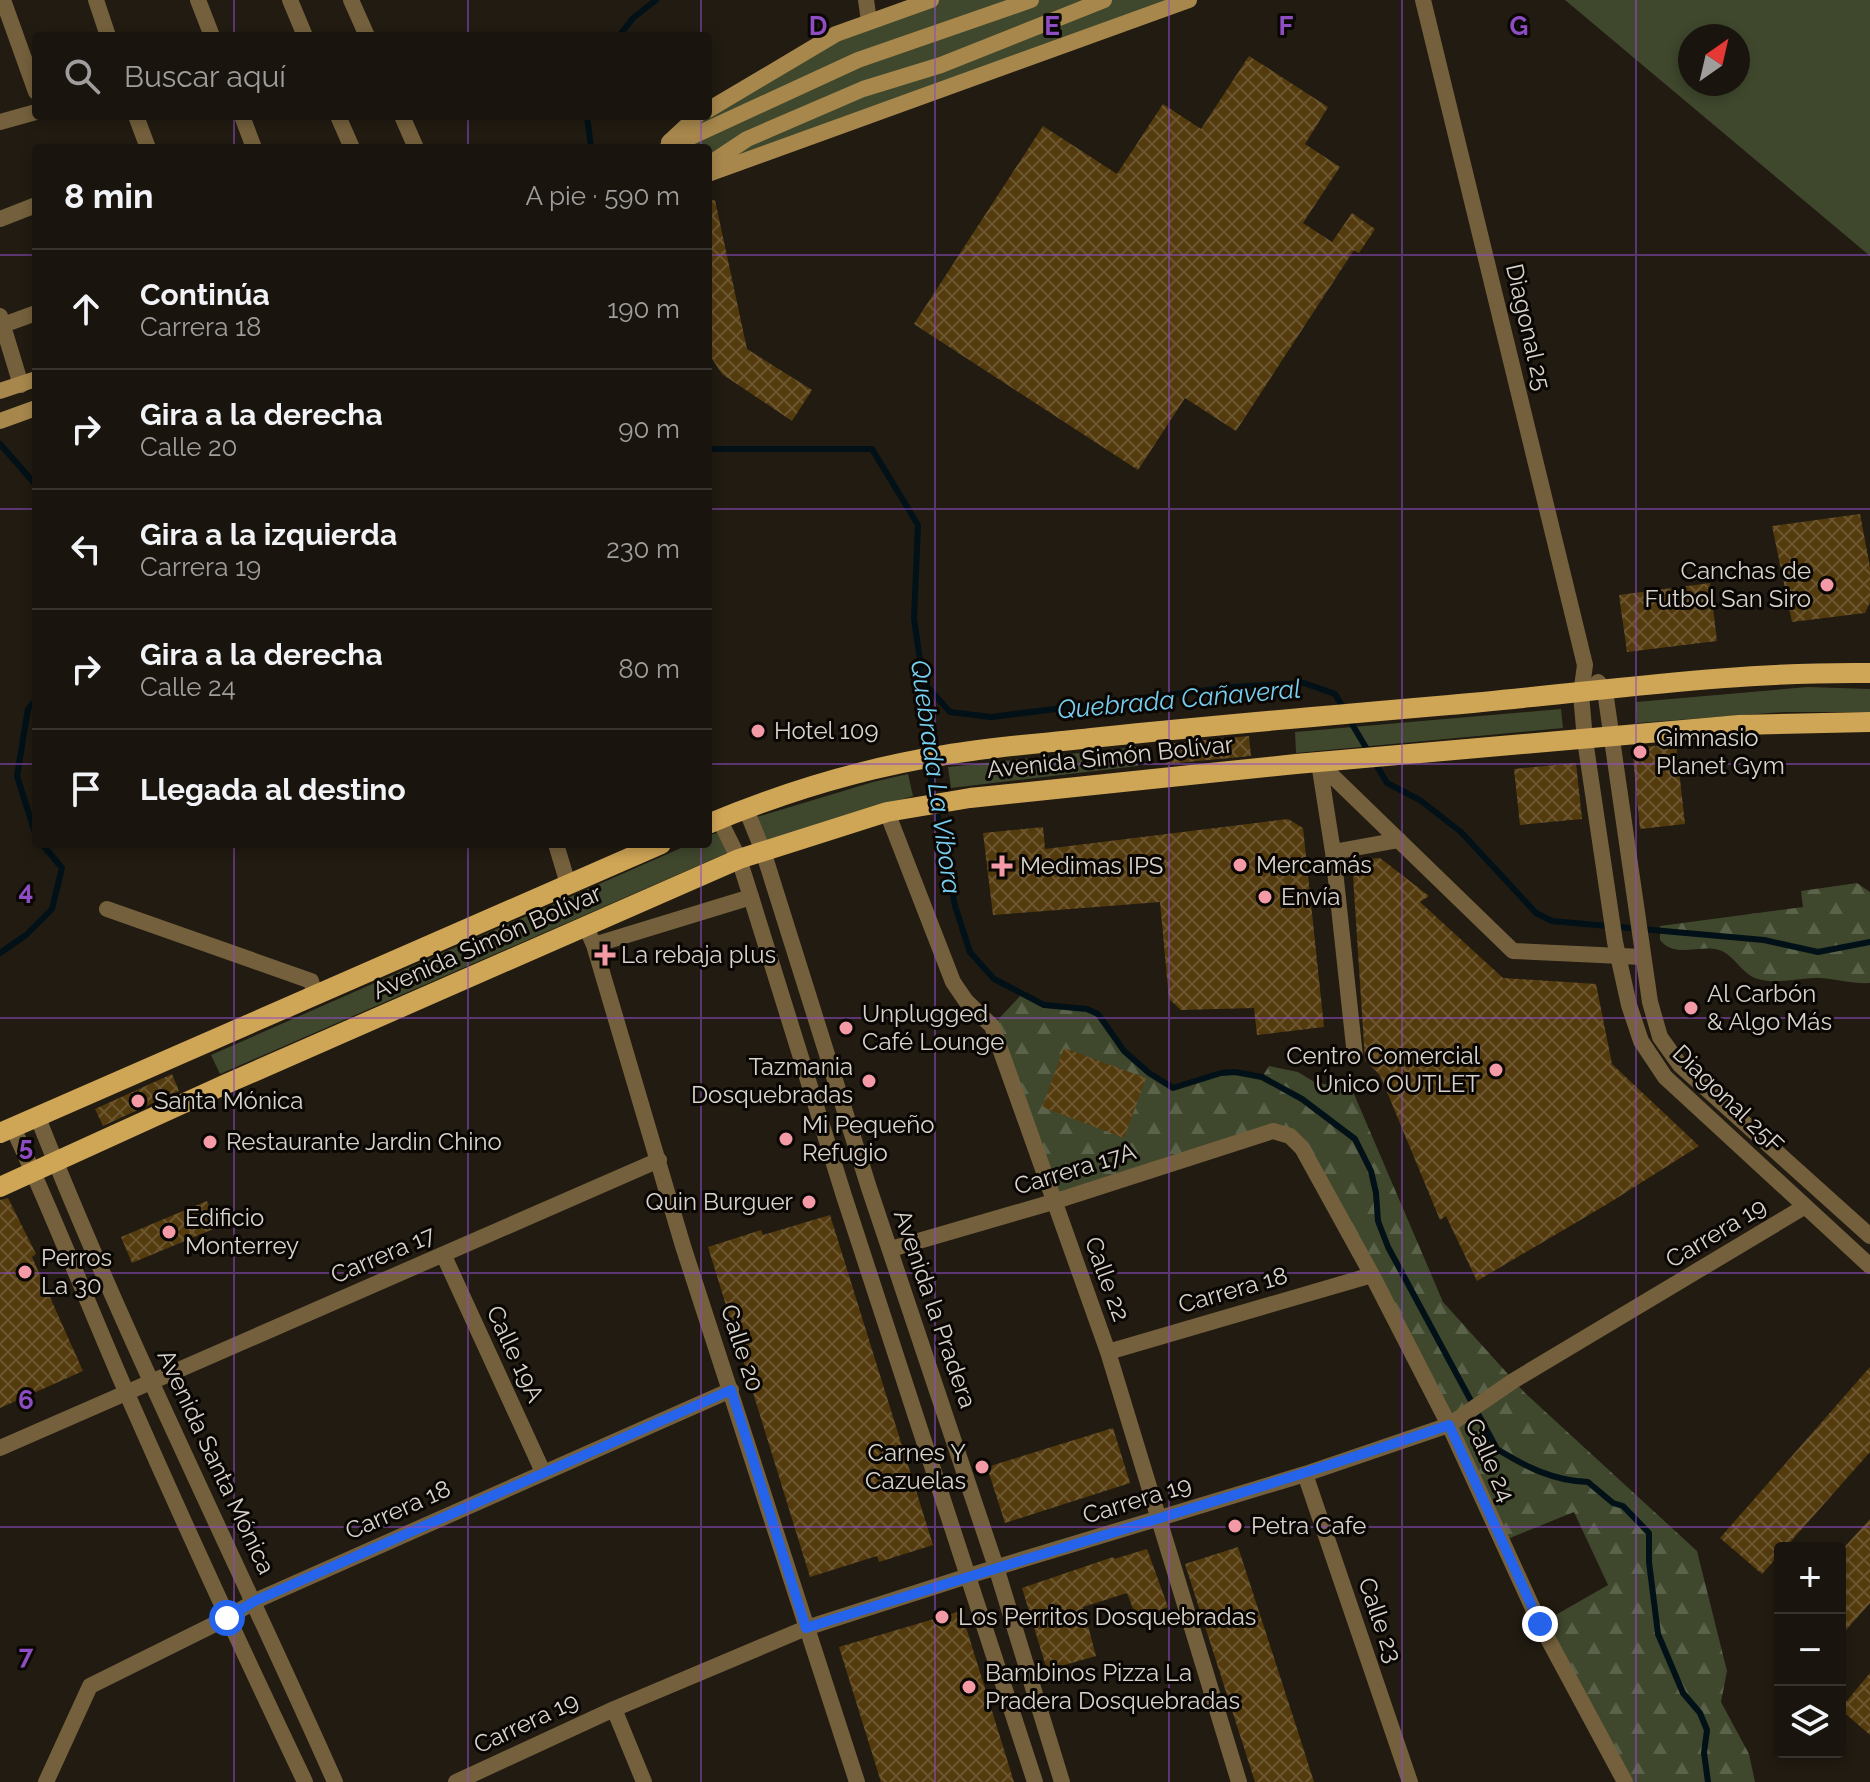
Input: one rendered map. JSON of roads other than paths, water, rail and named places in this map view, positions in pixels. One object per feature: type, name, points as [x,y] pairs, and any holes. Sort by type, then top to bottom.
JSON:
[{"type":"main road","points":[[712,108],[836,34],[931,0]]},
{"type":"main road","points":[[674,144],[858,60],[1031,0]]},
{"type":"main road","points":[[712,162],[747,139],[863,89],[941,65],[1104,0]]},
{"type":"main road","points":[[712,173],[1189,0]]},
{"type":"main road","points":[[669,144],[693,120]]},
{"type":"main road","points":[[1,391],[29,382]]},
{"type":"main road","points":[[5,419],[32,409]]},
{"type":"main road","name":"Avenida Simón Bolívar","points":[[714,822],[800,789],[946,754],[1746,676],[1870,673]]},
{"type":"main road","name":"Avenida Simón Bolívar","points":[[0,1187],[590,936],[739,859],[887,812],[953,800],[1319,763],[1739,725],[1870,722]]},
{"type":"main road","name":"Avenida Simón Bolívar","points":[[7,1130],[652,848]]},
{"type":"street","points":[[3,0],[32,81]]},
{"type":"street","points":[[96,0],[107,32]]},
{"type":"street","points":[[198,0],[210,32]]},
{"type":"street","points":[[290,0],[303,32]]},
{"type":"street","points":[[351,0],[365,32]]},
{"type":"street","points":[[866,0],[869,21]]},
{"type":"street","name":"Diagonal 25","points":[[1423,0],[1585,665],[1581,694],[1585,740]]},
{"type":"street","points":[[0,122],[32,113]]},
{"type":"street","points":[[138,120],[146,144]]},
{"type":"street","points":[[244,120],[252,144]]},
{"type":"street","points":[[340,120],[350,144]]},
{"type":"street","points":[[404,120],[414,144]]},
{"type":"street","points":[[0,219],[32,207]]},
{"type":"street","points":[[29,382],[2,320],[32,314]]},
{"type":"street","name":"Diagonal 25","points":[[1585,665],[1605,691]]},
{"type":"street","points":[[1605,691],[1610,737]]},
{"type":"street","name":"Diagonal 25F","points":[[1610,737],[1642,957],[1660,1037],[1680,1065],[1870,1236]]},
{"type":"street","name":"Diagonal 25F","points":[[1585,740],[1609,909],[1641,1041],[1665,1077],[1870,1266]]},
{"type":"street","points":[[1319,763],[1513,951],[1617,949],[1642,957]]},
{"type":"street","points":[[1319,763],[1333,852],[1355,1056]]},
{"type":"street","name":"Avenida la Pradera","points":[[746,809],[763,851],[996,1567],[1062,1782]]},
{"type":"street","name":"Calle 22","points":[[887,812],[953,982],[966,1001],[992,1026],[1108,1352],[1239,1782]]},
{"type":"street","name":"Avenida la Pradera","points":[[714,822],[739,859],[844,1196],[1035,1782]]},
{"type":"street","points":[[1333,852],[1399,840]]},
{"type":"street","points":[[557,848],[568,884]]},
{"type":"street","points":[[590,936],[751,897]]},
{"type":"street","points":[[107,909],[311,981],[315,995]]},
{"type":"street","name":"Calle 20","points":[[590,936],[683,1246],[857,1782]]},
{"type":"street","name":"Avenida Santa Mónica","points":[[38,1118],[150,1381],[255,1601],[335,1782]]},
{"type":"street","points":[[7,1130],[34,1171],[126,1392],[227,1618],[305,1782]]},
{"type":"street","name":"Carrera 17A","points":[[891,1249],[1053,1202],[1273,1131]]},
{"type":"street","name":"Calle 24","points":[[1273,1131],[1290,1136],[1302,1148],[1372,1275],[1449,1425],[1540,1624],[1625,1782]]},
{"type":"street","name":"Carrera 17","points":[[0,1448],[659,1160]]},
{"type":"street","name":"Carrera 19","points":[[456,1782],[614,1709],[806,1628],[1305,1474],[1449,1425],[1497,1392],[1804,1207],[1804,1191],[1810,1188],[1820,1190]]},
{"type":"street","name":"Calle 19A","points":[[444,1256],[543,1472]]},
{"type":"street","name":"Carrera 18","points":[[1108,1352],[1372,1275]]},
{"type":"street","name":"Carrera 18","points":[[46,1782],[90,1686],[255,1601],[731,1390]]},
{"type":"street","name":"Calle 23","points":[[1305,1474],[1410,1782]]},
{"type":"street","points":[[614,1709],[644,1782]]},
{"type":"waterway","name":"Quebrada La Vibora","points":[[622,32],[633,18],[656,0]]},
{"type":"waterway","name":"Quebrada La Vibora","points":[[588,120],[590,144]]},
{"type":"waterway","points":[[0,444],[32,480]]},
{"type":"waterway","name":"Quebrada La Vibora","points":[[712,449],[872,449],[918,525],[914,619],[928,714],[931,780],[955,906],[970,952],[994,979],[1044,1005],[1087,1009],[1098,1014],[1124,1051],[1149,1073],[1173,1088],[1221,1073],[1262,1077],[1302,1099],[1355,1139],[1371,1171],[1378,1221],[1388,1247],[1497,1449],[1541,1472],[1588,1482],[1613,1503],[1623,1506],[1649,1533],[1649,1562],[1658,1634],[1683,1693],[1700,1713],[1707,1730],[1704,1753],[1708,1782]]},
{"type":"waterway","name":"Quebrada Cañaveral","points":[[925,684],[950,712],[991,717],[1232,687],[1304,683],[1335,694],[1344,709]]},
{"type":"waterway","points":[[32,704],[28,709],[17,776],[32,823]]},
{"type":"waterway","name":"Quebrada Cañaveral","points":[[1349,719],[1387,783],[1420,800],[1461,832],[1536,913],[1552,921],[1764,940],[1818,952],[1870,942]]},
{"type":"waterway","points":[[0,953],[26,935],[52,909],[62,868],[45,848]]},
{"type":"place","name":"Canchas de Futbol San Siro","points":[[1827,585]]},
{"type":"place","name":"Hotel 109","points":[[758,731]]},
{"type":"place","name":"Gimnasio Planet Gym","points":[[1640,752]]},
{"type":"place","name":"Mercamás","points":[[1240,865]]},
{"type":"place","name":"Medimas IPS","points":[[1002,866]]},
{"type":"place","name":"Envía","points":[[1265,897]]},
{"type":"place","name":"La rebaja plus","points":[[605,955]]},
{"type":"place","name":"Al Carbón & Algo Más","points":[[1691,1008]]},
{"type":"place","name":"Unplugged Café Lounge","points":[[846,1028]]},
{"type":"place","name":"Centro Comercial Único OUTLET","points":[[1496,1070]]},
{"type":"place","name":"Tazmania Dosquebradas","points":[[869,1081]]},
{"type":"place","name":"Santa Mónica","points":[[138,1101]]},
{"type":"place","name":"Mi Pequeño Refugio","points":[[786,1139]]},
{"type":"place","name":"Restaurante Jardin Chino","points":[[210,1142]]},
{"type":"place","name":"Quin Burguer","points":[[809,1202]]},
{"type":"place","name":"Edificio Monterrey","points":[[169,1232]]},
{"type":"place","name":"Perros La 30","points":[[25,1272]]},
{"type":"place","name":"Carnes Y Cazuelas","points":[[982,1467]]},
{"type":"place","name":"Petra Cafe","points":[[1235,1526]]},
{"type":"place","name":"Los Perritos Dosquebradas","points":[[942,1617]]},
{"type":"place","name":"Bambinos Pizza La Pradera Dosquebradas","points":[[969,1687]]}]
